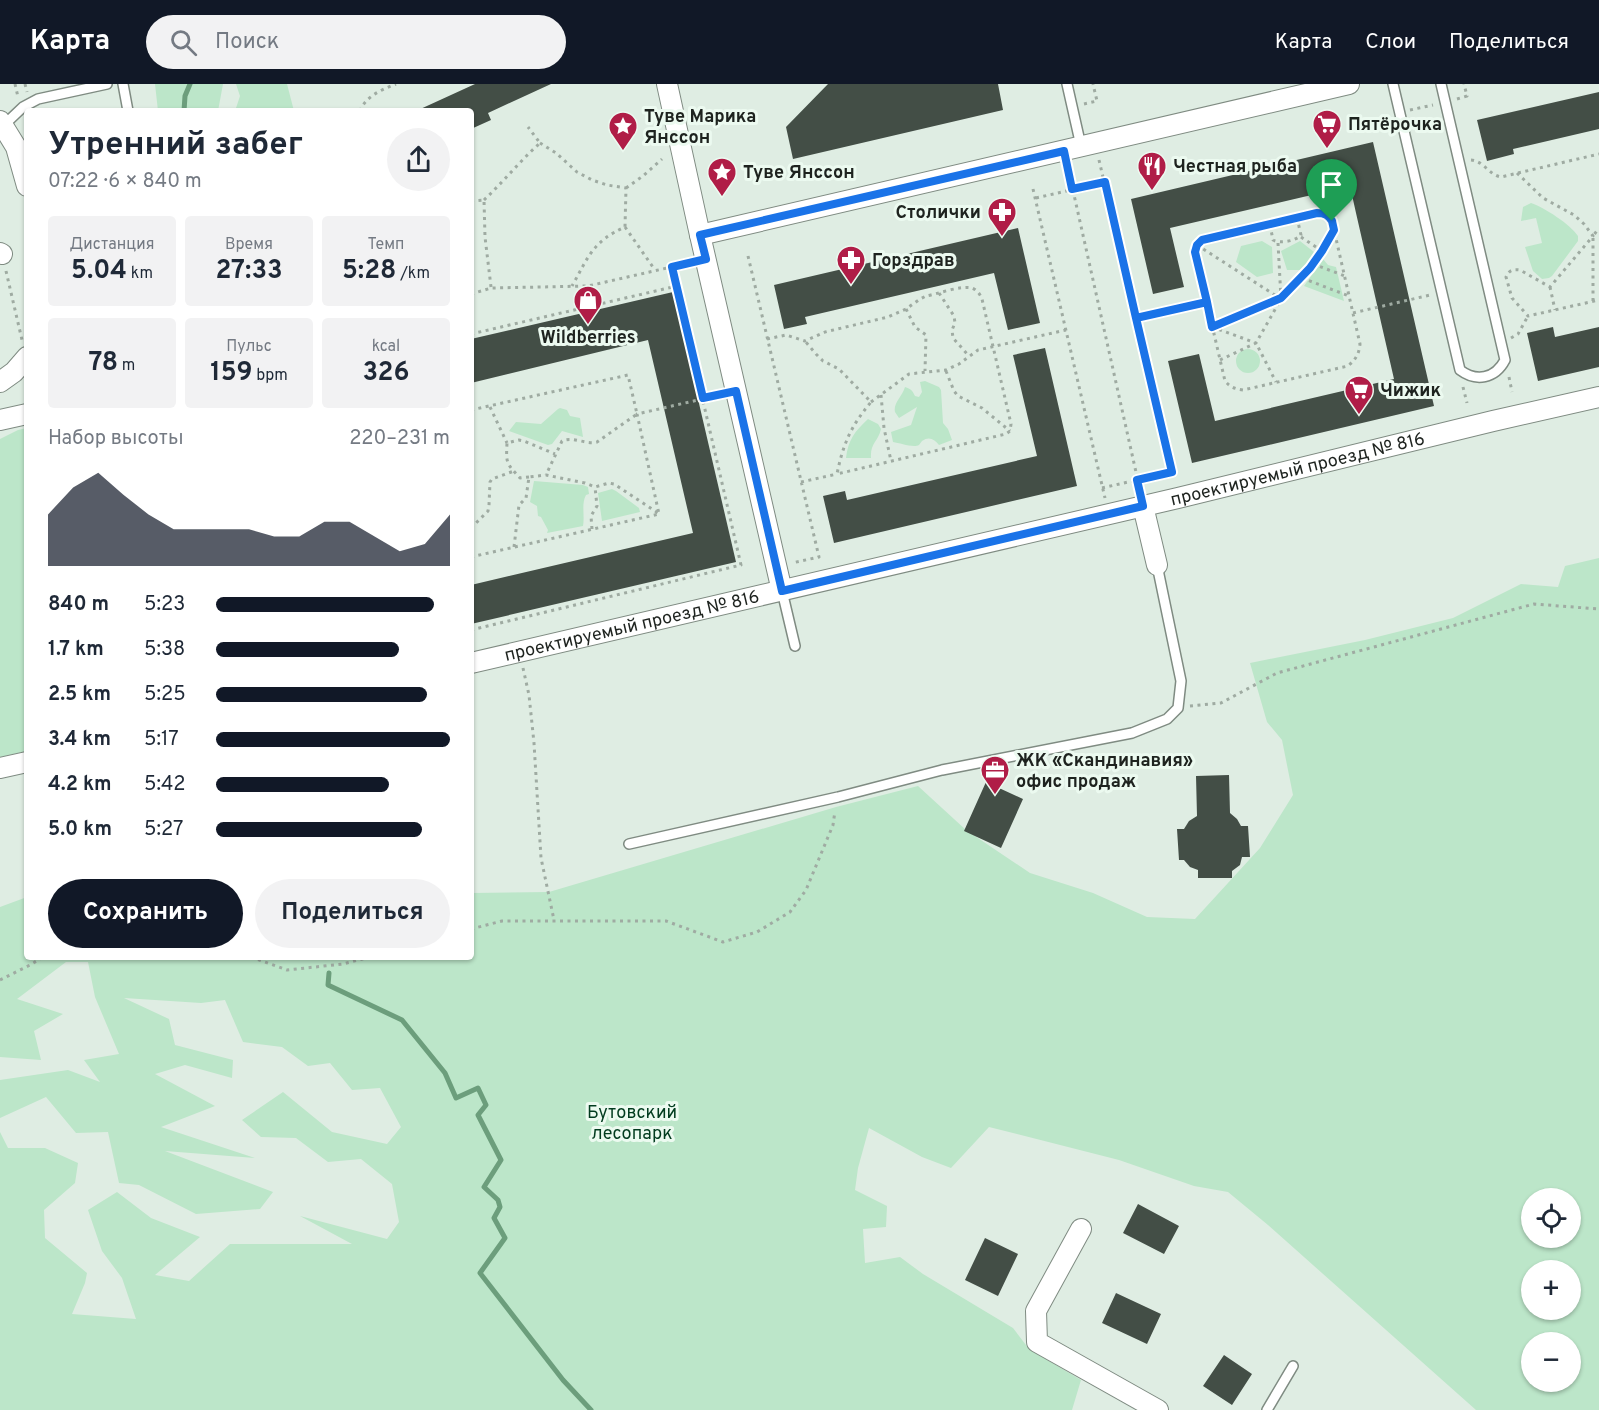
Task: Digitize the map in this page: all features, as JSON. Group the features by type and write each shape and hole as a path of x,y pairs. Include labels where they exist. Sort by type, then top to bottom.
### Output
{"street":[{"path":"667,84 782,591"},
{"path":"700,235 1349,84"},
{"path":"2,123 22,146 24,162"},
{"path":"0,382 14,372 24,354"},
{"name":"проектируемый проезд № 816","path":"474,662 1143,506 1493,421 1599,398"},
{"path":"0,420 24,415"},
{"path":"1143,506 1157,565"},
{"path":"0,768 24,763"},
{"path":"1081,1228 1036,1311 1037,1342 1158,1410"}],"lane":[{"path":"2,123 38,99 107,84"},
{"path":"123,84 128,108"},
{"path":"1067,84 1080,147"},
{"path":"1393,84 1460,370 1478,378 1487,377 1496,372 1505,360 1441,84"},
{"path":"629,844 838,797 942,770 1132,733 1167,719 1178,708 1180,681 1157,565"},
{"path":"782,591 795,646"},
{"path":"1267,1410 1293,1366"}],"path":[{"path":"362,108 365,101 377,92 396,84"},
{"path":"1093,84 1097,101"},
{"path":"1464,84 1467,96"},
{"path":"528,126 540,143 556,153 577,172 592,180 626,188"},
{"path":"474,201 484,200 540,143"},
{"path":"1033,189 1102,488 1172,472 1105,182 1080,147"},
{"path":"1080,147 1072,189 1143,506"},
{"path":"1483,165 1498,177 1599,154"},
{"path":"626,188 662,159"},
{"path":"1517,173 1543,198 1574,215 1593,236 1593,301"},
{"path":"1035,198 1105,182"},
{"path":"626,188 625,227 656,270"},
{"path":"484,200 485,237 491,288"},
{"path":"1317,213 1329,216 1345,276 1360,352 1356,360 1348,366 1243,390 1236,389 1225,381 1195,252 1202,240 1269,224 1317,213"},
{"path":"1297,218 1301,237 1322,251"},
{"path":"1269,224 1273,240 1278,243 1301,237"},
{"path":"572,286 592,249 609,235 625,227"},
{"path":"1550,287 1599,228"},
{"path":"1220,360 1256,343 1281,298 1313,264 1334,230"},
{"path":"1278,243 1281,298"},
{"path":"1197,245 1281,298"},
{"path":"1,254 24,348"},
{"path":"748,256 819,557 777,567"},
{"path":"474,293 491,288 588,286 706,259"},
{"path":"1313,264 1345,276"},
{"path":"474,629 741,565 672,267"},
{"path":"1528,316 1512,298 1506,278 1511,270 1520,270 1550,287 1556,310"},
{"path":"1302,278 1349,296"},
{"path":"474,332 677,286"},
{"path":"801,482 1006,434 1010,431 1011,424 982,299 979,293 969,287 923,297 906,309 888,317 825,332 805,340"},
{"path":"1353,313 1441,292"},
{"path":"939,293 954,316 953,338 969,356"},
{"path":"1212,327 1281,298"},
{"path":"1521,329 1528,316 1599,300"},
{"path":"1136,318 1207,302"},
{"path":"906,309 915,327 926,335 925,371"},
{"path":"1212,327 1256,343 1276,382"},
{"path":"837,474 840,457 852,428 871,402 904,376 914,372 946,370 959,364 978,350 1066,330"},
{"path":"767,339 786,334 805,340 823,361 839,369 871,402"},
{"path":"946,370 958,396 982,408 1010,431"},
{"path":"474,409 628,375 660,514"},
{"path":"546,475 562,441 566,439 597,442 637,414 736,391"},
{"path":"881,395 884,428 891,461"},
{"path":"490,406 507,443 508,465 520,478 546,475 595,487 614,484 660,514"},
{"path":"507,443 524,441 556,454"},
{"path":"474,525 488,511 492,479 514,471"},
{"path":"514,547 519,505 526,498 530,477"},
{"path":"592,529 591,516 597,506 595,487"},
{"path":"474,556 660,514"},
{"path":"1221,703 1277,673 1534,604 1599,609"},
{"path":"519,652 529,695 541,858 554,921"},
{"path":"474,928 502,921 666,921 723,942 757,932 790,912 806,890 832,825 838,797"},
{"path":"0,980 38,960"},
{"path":"259,960 287,970 343,964 358,960"}],"green space":[{"path":"155,84 223,84 219,108 158,108"},
{"path":"236,84 287,84 293,108 236,108 240,96"},
{"path":"1531,203 1557,217 1578,236 1578,241 1549,278 1542,279 1533,271 1525,247 1542,243 1536,218 1521,221 1523,207"},
{"path":"1262,241 1272,247 1273,273 1257,277 1236,262 1241,246"},
{"path":"1300,241 1314,252 1311,259 1303,270 1287,270 1281,251"},
{"path":"1323,259 1328,265 1336,267 1344,301 1304,286"},
{"path":"1248,349 1257,352 1260,361 1257,370 1248,373 1239,370 1236,361 1239,352"},
{"path":"925,381 941,390 943,423 952,440 939,445 929,438 913,446 893,442 891,432 911,425 917,407 899,418 895,412 896,403 905,387 919,397 922,392 920,382"},
{"path":"560,408 567,410 570,416 580,418 583,437 562,431 552,444 548,445 509,431 516,422 541,424"},
{"path":"868,419 878,424 881,429 873,446 871,458 846,458 853,436"},
{"path":"24,429 24,752 0,757 0,439"},
{"path":"534,481 588,487 589,494 586,495 584,502 583,526 547,533 548,530 541,517 538,516 537,506 530,502"},
{"path":"612,489 639,508 640,512 602,521 598,493"},
{"name":"Бутовский лесопарк","path":"1599,558 1599,1410 1476,1410 1228,1192 1194,1186 1119,1160 989,1127 951,1168 922,1157 869,1128 858,1168 855,1190 887,1206 886,1227 863,1229 865,1263 900,1257 923,1274 1013,1328 1029,1349 1081,1380 1072,1410 0,1410 0,1132 8,1148 45,1148 78,1163 75,1183 44,1210 45,1238 87,1273 72,1314 136,1319 122,1278 102,1251 88,1210 117,1192 151,1218 200,1237 155,1275 189,1281 230,1244 352,1244 300,1216 387,1239 399,1222 392,1184 361,1159 328,1162 296,1138 261,1137 242,1120 283,1092 332,1132 387,1144 401,1127 380,1088 352,1090 330,1063 308,1066 282,1047 243,1042 225,1000 201,1003 124,998 169,1019 175,1045 233,1060 232,1078 185,1065 155,1074 215,1106 161,1127 255,1158 165,1151 273,1192 260,1209 196,1214 139,1185 119,1183 108,1132 76,1133 46,1097 0,1118 0,1080 68,1070 100,1082 84,1060 119,1054 95,997 88,962 66,962 17,999 63,1014 34,1031 41,1060 0,1057 0,907 24,898 24,960 474,960 474,893 549,892 836,807 918,786 966,830 1030,873 1093,893 1147,917 1195,919 1260,848 1293,795 1282,740 1267,722 1250,663 1365,640 1453,618 1521,584 1558,587 1565,566"}],"building":[{"path":"475,84 551,84 488,113 491,120 474,128 474,108 423,108"},
{"path":"828,84 998,84 1003,110 793,159 786,127"},
{"path":"1599,92 1599,129 1513,149 1514,154 1487,161 1477,120"},
{"path":"1373,142 1434,406 1192,463 1168,361 1199,354 1215,421 1394,379 1350,186 1170,228 1184,287 1153,294 1131,199"},
{"path":"1018,228 1040,323 1008,330 994,273 805,317 807,324 784,329 774,285"},
{"path":"673,292 736,562 474,623 474,584 693,533 648,340 474,382 474,338"},
{"path":"1553,327 1555,337 1599,327 1599,367 1538,381 1527,333"},
{"path":"1045,348 1077,486 834,543 823,496 845,491 847,500 1037,456 1013,355"},
{"path":"1229,775 1230,813 1241,826 1248,826 1250,857 1242,857 1240,865 1232,871 1232,878 1198,878 1198,870 1190,867 1184,860 1179,860 1177,829 1184,829 1189,821 1197,816 1196,776"},
{"path":"986,782 1023,799 1001,848 964,831"},
{"path":"1138,1204 1179,1226 1164,1254 1123,1233"},
{"path":"985,1238 1018,1254 998,1296 965,1280"},
{"path":"1116,1293 1161,1314 1147,1344 1102,1323"},
{"path":"1224,1355 1252,1374 1232,1405 1203,1386"}],"waterway":[{"path":"184,108 185,96 190,84"},
{"path":"329,973 328,985 402,1020 445,1073 456,1098 478,1088 486,1105 478,1115 501,1160 484,1187 498,1200 500,1207 494,1218 505,1238 480,1273 563,1380 591,1410"}],"place":[{"name":"Пятёрочка","path":"1327,150"},
{"name":"Туве Марика Янссон","path":"623,152"},
{"name":"Честная рыба","path":"1152,192"},
{"name":"Туве Янссон","path":"722,198"},
{"name":"Столички","path":"1002,238"},
{"name":"Горздрав","path":"851,286"},
{"name":"Wildberries","path":"588,326"},
{"name":"Чижик","path":"1359,416"},
{"name":"ЖК «Скандинавия» офис продаж","path":"995,796"}],"route":[{"path":"1332,221 1324,213 1317,213 1202,240 1195,248 1195,252 1207,302 1157,313 1136,318 1172,472 1137,480 1143,506 782,591 736,391 703,398 672,267 706,259 700,235 1064,151 1072,189 1105,182 1136,318 1207,302 1212,327 1281,298 1310,268 1322,251 1334,230 1332,221"}]}
